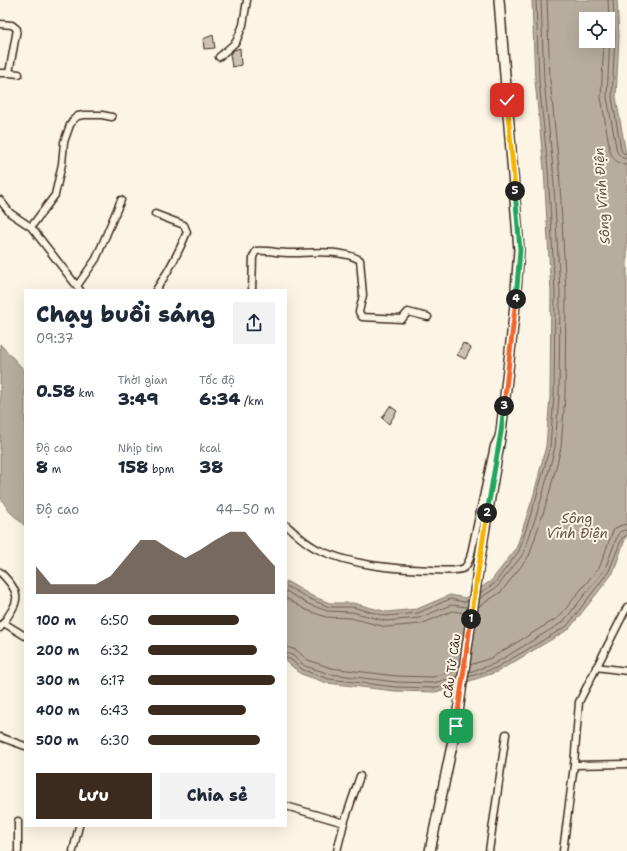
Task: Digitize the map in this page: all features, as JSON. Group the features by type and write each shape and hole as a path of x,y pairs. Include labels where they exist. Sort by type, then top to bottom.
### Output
{"main road":[{"name":"Cầu Tứ Câu","path":"430,851 456,726 478,563 501,432 520,250 499,0"}],"street":[{"path":"219,57 236,42 243,25 247,0"},
{"path":"0,24 12,25 17,29 9,73"},
{"path":"0,73 19,74"},
{"path":"31,227 51,201 57,189 58,176 63,158 64,142 70,125 74,119 78,116 84,115 102,115 112,117"},
{"path":"0,200 10,213 31,227 79,288 96,259 121,200"},
{"path":"155,214 184,225 187,232 181,247 157,289"},
{"path":"252,289 253,257 256,251 334,253 360,260 363,288 359,312 360,316 402,319 408,312 428,317"},
{"path":"287,526 300,538 316,549 351,560 387,567 446,570 462,569 465,567 470,558 494,446 501,432"},
{"path":"0,572 12,584 17,595 15,604 2,626 24,636"},
{"path":"563,851 567,830 574,765 579,702 627,607"},
{"path":"596,667 627,671"},
{"path":"489,851 506,734"},
{"path":"0,737 24,746"},
{"path":"574,765 627,764"},
{"path":"337,851 344,823 360,776"},
{"path":"287,806 344,823"},
{"path":"18,821 18,851"},
{"path":"73,851 79,827"}],"water":[{"name":"Sông Vĩnh Điện","path":"532,0 617,0 619,36 616,97 627,160 627,534 613,573 569,629 497,672 436,692 395,691 327,683 301,674 287,662 287,582 312,596 330,603 353,603 387,612 417,609 450,595 465,598 491,581 516,549 534,494 546,446 550,396 551,292 544,169 535,81"},
{"path":"0,344 24,370 24,525 9,511 0,497"}],"building":[{"path":"213,35 215,48 204,49 203,39"},
{"path":"240,48 241,65 232,67 230,54 234,50"},
{"path":"463,343 471,348 465,359 457,355"},
{"path":"390,406 397,411 389,424 382,418"}],"route":[{"path":"456,726 478,563 501,432 520,250 507,100"}]}
